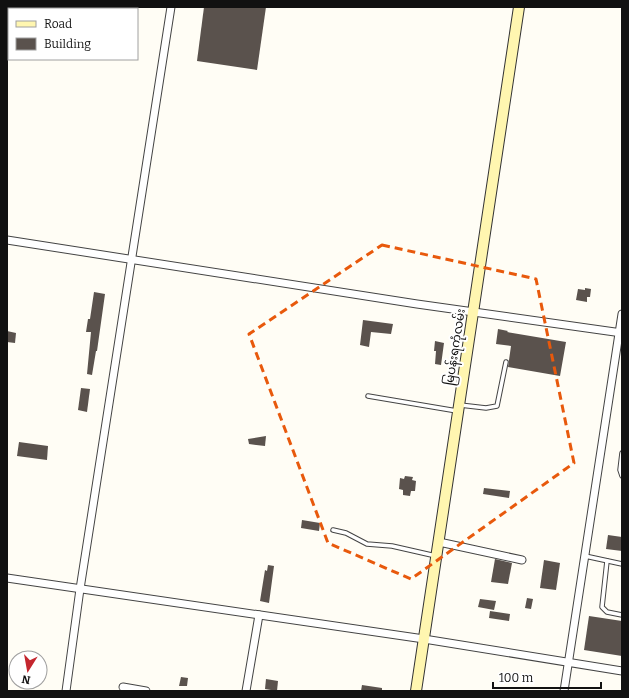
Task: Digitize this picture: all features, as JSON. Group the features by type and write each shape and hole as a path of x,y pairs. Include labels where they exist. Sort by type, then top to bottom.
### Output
{"street":[{"path":"66,691 80,589 171,7"},
{"name":"မြပန်းရကုံလမ်း","path":"416,691 519,7"},
{"path":"7,240 474,312 621,333"},
{"path":"564,691 621,333 622,314"},
{"path":"439,542 522,560"},
{"path":"7,578 424,639 622,671"},
{"path":"246,691 259,615"},
{"path":"123,686 146,691"}],"lane":[{"path":"368,396 459,408 486,408 497,406 506,362"},
{"path":"622,452 620,470 622,476"},
{"path":"333,530 346,533 367,544 392,546 437,557"},
{"path":"585,556 622,564"},
{"path":"607,561 602,607 607,612 622,615"}],"highlighted area":[{"path":"382,245 536,279 574,463 411,579 328,543 249,334"}],"building":[{"path":"204,7 266,7 257,70 197,61"},
{"path":"585,288 591,289 590,297 587,297 587,302 576,300 578,289 585,290"},
{"path":"94,292 105,294 92,375 87,374 91,332 86,332 88,319 90,319"},
{"path":"363,320 393,324 391,334 371,332 369,347 360,345"},
{"path":"498,329 508,331 507,332 566,342 560,376 508,367 511,346 496,344"},
{"path":"7,331 16,333 15,343 7,342"},
{"path":"435,341 444,343 441,365 435,364"},
{"path":"81,388 90,389 87,412 78,410"},
{"path":"266,436 265,446 249,444 248,439"},
{"path":"19,442 48,446 47,460 17,456"},
{"path":"405,476 413,477 412,480 416,481 415,491 411,491 410,496 403,495 403,490 399,489 400,478 404,479"},
{"path":"484,488 510,491 509,498 483,494"},
{"path":"302,520 320,523 319,531 301,528"},
{"path":"608,535 622,537 622,551 606,549"},
{"path":"495,559 512,563 508,584 491,582"},
{"path":"544,560 560,563 556,590 540,588"},
{"path":"268,565 274,566 269,603 260,601 265,570 267,571"},
{"path":"527,598 533,599 531,609 525,608"},
{"path":"480,599 496,601 494,610 478,607"},
{"path":"490,611 510,614 509,621 489,618"},
{"path":"589,616 622,621 622,656 584,650"},
{"path":"181,677 188,678 187,686 179,686"},
{"path":"266,679 278,681 277,691 265,689"},
{"path":"362,685 382,688 382,691 361,691"}]}
